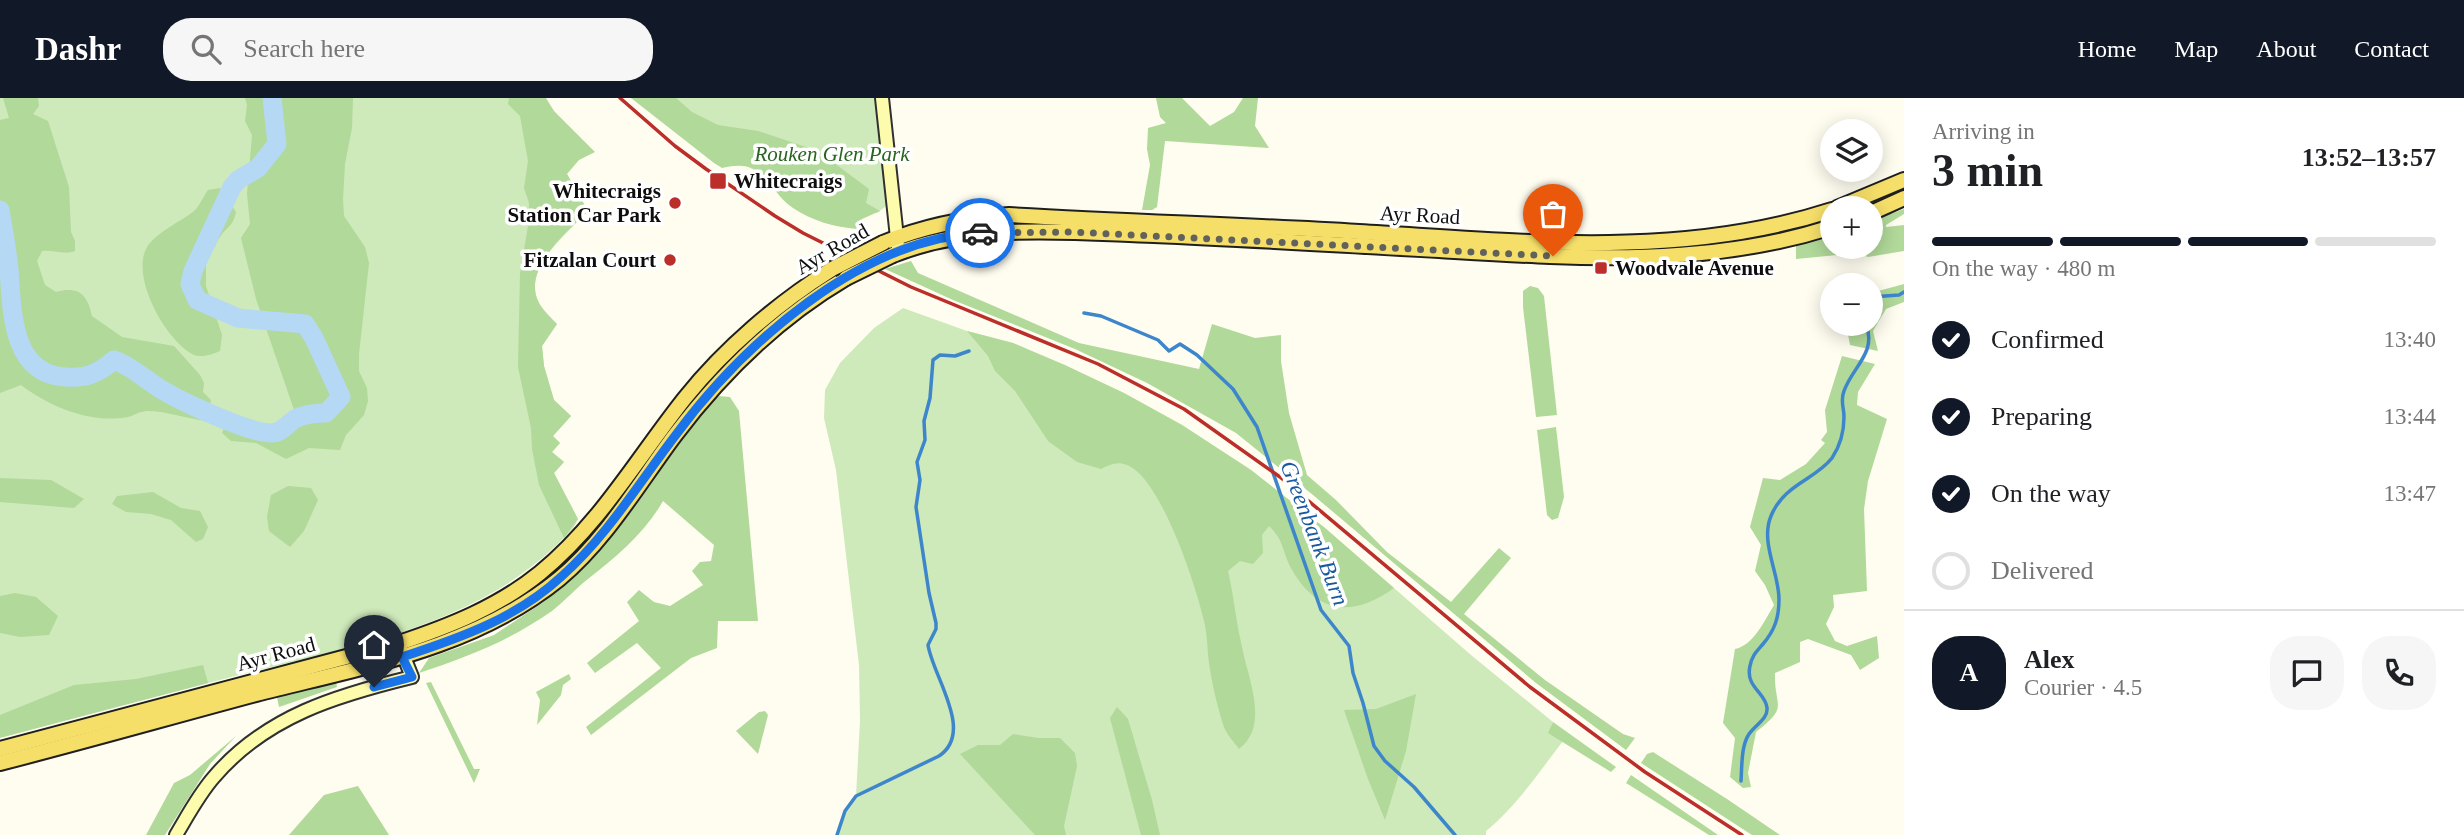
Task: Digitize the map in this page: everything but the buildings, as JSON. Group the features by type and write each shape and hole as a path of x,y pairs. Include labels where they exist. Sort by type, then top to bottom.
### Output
{"main road":[{"path":"1866,196 1904,180"},
{"path":"1883,208 1904,198"},
{"name":"Ayr Road","path":"0,749 166,712 484,628 520,607 561,577 601,535 676,433 728,372 790,316 846,278 896,254 959,236 1072,232 1388,241 1582,244 1676,242 1754,231 1820,213"},
{"name":"Ayr Road","path":"401,650 502,600 540,573 594,520 685,398 717,362 751,331 832,270 890,240 953,220 1009,215 1582,257 1668,256 1723,251 1791,240 1820,231"},
{"path":"1009,215 1009,233"},
{"name":"Ayr Road","path":"0,763 166,712"}],"street":[{"path":"882,98 890,240 896,254"},
{"path":"176,835 215,775 269,729 337,697 412,677 401,650"}],"green space":[{"path":"0,98 537,98 567,174 588,211 549,252 536,277 535,290 539,303 557,324 542,346 544,366 554,400 571,416 553,436 560,443 552,452 564,462 554,473 578,519 574,527 540,560 503,586 463,608 421,625 333,652 0,735"},
{"path":"3,98 38,98 39,106 33,114 48,121 69,187 71,232 75,251 42,251 37,261 45,285 56,292 71,290 81,294 88,302 92,316 122,337 174,346 204,383 203,392 211,400 207,421 148,411 128,417 100,418 58,407 21,385 0,393 0,120 9,118"},
{"path":"245,98 353,98 343,199 344,216 365,247 369,263 359,354 359,371 367,388 368,401 364,415 346,435 340,450 309,448 286,459 256,443 231,441 222,433 230,412 273,429 294,410 256,299 241,238 250,224 247,194 252,135 245,121"},
{"path":"509,98 546,98 554,111 595,152 579,160 567,174 588,211 549,252 536,277 535,290 539,303 557,324 542,346 544,366 554,400 571,416 553,436 560,443 552,452 564,462 554,473 578,519 564,538 539,485 531,428 518,367 520,274 528,226 529,203 524,188 528,161 520,116 508,104"},
{"path":"631,98 676,98 692,112 718,125 758,131 818,151 869,189 866,203 880,211 862,219 857,229 816,220 793,208 757,171 749,167 722,168 714,163"},
{"name":"Rouken Glen Park","path":"647,98 882,98 893,201 877,213 763,174 722,155"},
{"path":"1156,98 1182,98 1210,126 1234,112 1243,98 1258,98 1255,126 1269,148 1165,141 1157,207 1142,210 1150,165 1147,149 1148,128 1166,123 1160,117"},
{"path":"220,188 236,212 232,223 206,256 206,286 222,335 220,351 197,356 183,348 172,336 153,306 146,288 143,257 153,239 193,212 208,190"},
{"path":"1904,209 1904,214 1886,227 1904,225 1904,251 1883,254 1883,217"},
{"path":"1820,238 1820,257 1796,259 1796,245"},
{"path":"911,261 918,273 1079,343 1199,369 1212,324 1255,338 1281,335 1281,361 1289,413 1307,475 1387,552 1451,602 1499,548 1511,558 1464,614 1545,680 1623,734 1635,738 1626,750 1536,683 1236,433 1147,383 1075,349 953,300 885,269"},
{"path":"1904,284 1904,302 1886,309 1883,314 1883,290"},
{"path":"1530,286 1538,288 1544,296 1557,415 1536,417 1523,307 1523,291"},
{"path":"903,308 967,331 1013,343 1124,393 1182,425 1251,470 1325,528 1471,655 1553,722 1549,733 1563,741 1517,800 1486,831 1486,835 837,835 845,811 856,796 860,721 859,665 836,470 824,418 825,390 840,363 874,328"},
{"path":"967,331 1013,343 1065,365 1182,425 1251,470 1325,528 1394,588 1379,598 1350,607 1324,602 1312,595 1301,583 1291,568 1278,536 1269,526 1262,535 1263,553 1253,564 1240,561 1228,571 1252,687 1255,715 1248,739 1239,749 1225,730 1220,713 1200,605 1185,560 1152,490 1140,474 1127,465 1117,463 1101,469 1077,462 1048,441 1015,391 995,371 988,356"},
{"path":"1848,336 1874,336 1878,351 1850,345"},
{"path":"1842,356 1875,364 1858,392 1857,405 1887,419 1868,481 1864,509 1867,591 1833,595 1834,607 1826,624 1835,641 1847,646 1877,636 1879,658 1860,670 1851,655 1808,639 1800,642 1800,662 1775,673 1777,711 1756,732 1748,773 1751,787 1743,788 1730,777 1735,738 1723,723 1735,649 1753,638 1774,605 1755,571 1761,545 1750,527 1763,478 1780,480 1806,464 1825,443 1821,440 1827,432 1825,410"},
{"path":"719,396 730,397 739,411 758,621 718,621 717,648 691,658 591,735 586,727 661,668 637,643 595,673 587,663 639,621 627,602 639,590 654,602 670,606 703,585 692,571 700,562 711,561 714,545 663,501 630,543 552,611 521,631 488,647 419,673 429,658 494,635 542,603 579,572 610,538 711,401"},
{"path":"1556,427 1564,497 1558,518 1552,520 1547,515 1537,430"},
{"path":"0,478 51,480 84,499 74,508 0,502"},
{"path":"288,486 311,488 318,500 304,531 290,547 269,531 267,517 271,495"},
{"path":"153,492 181,508 200,511 208,527 203,539 196,542 171,520 151,514 126,512 112,504 117,496"},
{"path":"15,593 36,597 58,616 49,635 20,637 0,633 0,596"},
{"path":"203,665 208,683 0,738 0,715 74,685 136,679"},
{"path":"569,674 571,679 563,685 561,695 537,725 540,700 536,692"},
{"path":"336,681 337,687 279,707 277,697"},
{"path":"431,682 474,769 480,769 474,783 426,683"},
{"path":"1416,694 1406,751 1385,820 1344,710 1376,709"},
{"path":"1117,707 1128,719 1160,835 1141,835 1110,718"},
{"path":"765,711 768,715 758,754 736,731 759,712"},
{"path":"1553,722 1616,767 1611,772 1548,733"},
{"path":"1013,734 1060,738 1075,753 1077,766 1064,826 1066,835 1035,835 960,754 978,745 1000,745"},
{"path":"236,736 210,764 165,835 146,835 174,783 190,775"},
{"path":"1653,752 1780,835 1752,835 1641,763 1647,754"},
{"path":"1631,775 1718,835 1709,835 1626,783"},
{"path":"358,786 389,835 289,835 324,795"}],"waterway":[{"path":"0,210 14,320 24,352 34,365 47,373 73,377 97,372 114,360 179,399 213,415 261,432 276,433 298,417 326,413 341,397 305,324 238,318 197,300 190,284 193,271 232,187 238,180 258,168 277,144 272,98"},
{"path":"1883,296 1904,292"},
{"name":"Greenbank Burn","path":"1084,313 1101,316 1158,340 1169,351 1180,344 1197,355 1233,389 1257,427 1321,610 1349,646 1353,673 1374,746 1455,835"},
{"path":"1741,781 1746,739 1767,712 1766,703 1750,679 1750,666 1753,656 1776,623 1778,612 1778,589 1769,547 1768,526 1777,505 1784,497 1832,458 1841,438 1844,422 1843,395 1866,351 1869,336"},
{"name":"Greenbank Burn","path":"837,835 845,811 856,796 939,756 949,746 953,733 949,704 928,645 936,623 916,507 920,480 917,462 925,440 924,421 930,398 933,360 940,355 955,356 969,351"}],"railway":[{"path":"620,98 706,169 803,233 911,287 1098,364 1184,409 1280,477 1530,687 1645,772 1742,835"}],"way so far":[{"path":"980,233 1072,232 1208,237 1553,256"}],"place":[{"name":"Whitecraigs","path":"718,181"},
{"name":"Whitecraigs Station Car Park","path":"675,203"},
{"name":"Fitzalan Court","path":"670,260"},
{"name":"Woodvale Avenue","path":"1601,268"}],"route":[{"path":"374,687 412,677 402,657 484,628 520,607 561,577 601,535 676,433 721,380 748,352 807,302 860,270 913,247 980,233"}]}
